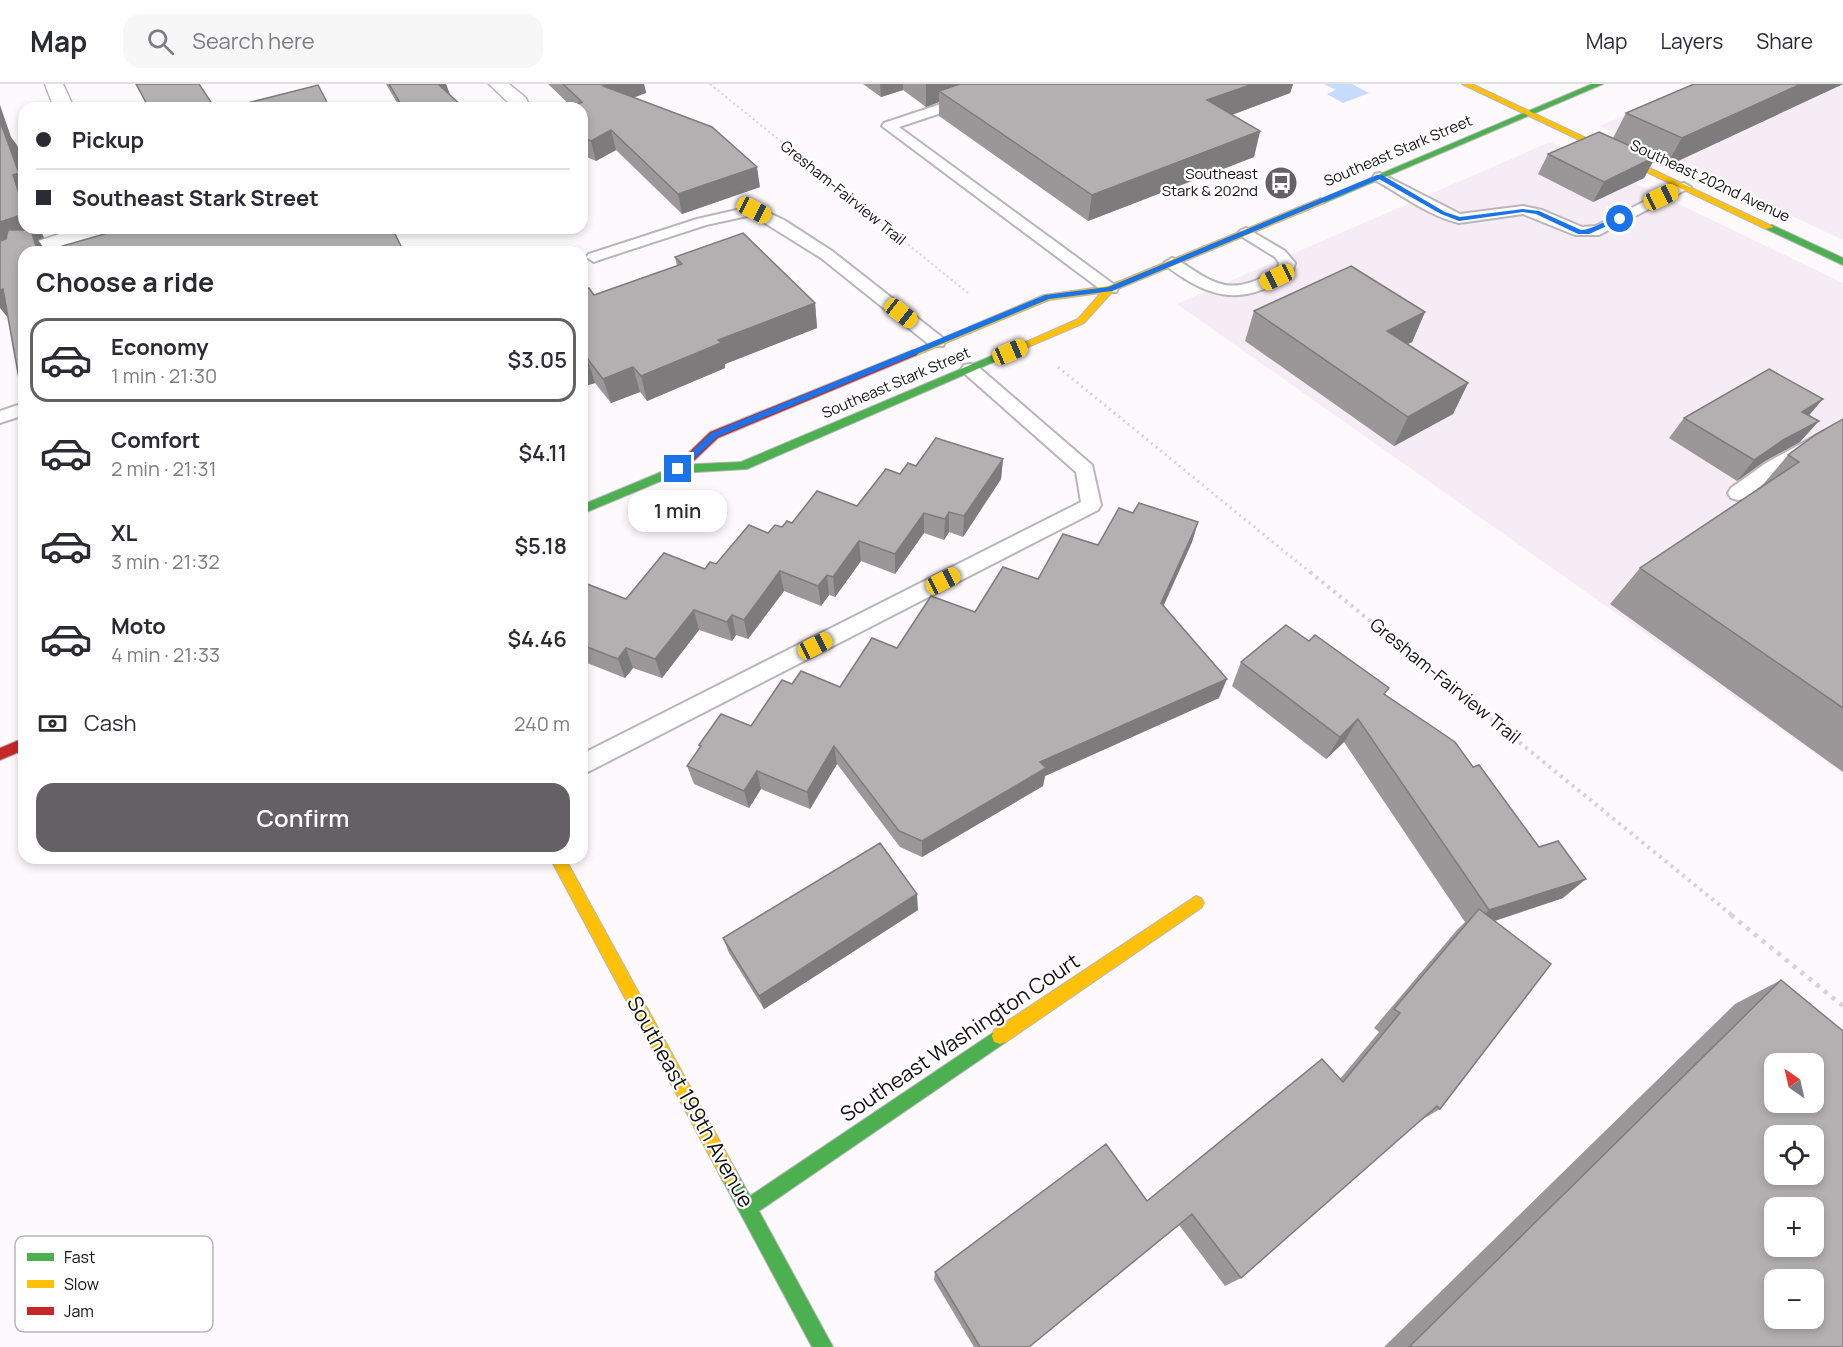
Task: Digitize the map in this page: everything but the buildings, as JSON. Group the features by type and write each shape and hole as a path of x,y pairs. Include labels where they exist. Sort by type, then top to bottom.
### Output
{"main road":[{"name":"Southeast 202nd Avenue","path":"1466,84 1843,262"},
{"name":"Southeast Stark Street","path":"588,507 678,469 714,435 1047,297 1110,289 1599,84"},
{"name":"Southeast Stark Street","path":"678,469 743,466 1081,321 1110,289"},
{"path":"0,753 18,746"},
{"name":"Southeast 199th Avenue","path":"559,864 823,1347"},
{"name":"Southeast Washington Court","path":"748,1208 1196,903"}],"street":[{"path":"54,84 62,102"},
{"path":"498,84 519,102"},
{"path":"47,246 82,234"}],"lane":[{"path":"1014,84 889,126 1110,289"},
{"path":"1380,177 1443,213 1459,219 1523,210 1537,213 1580,232 1599,230 1684,187"},
{"path":"594,257 702,222 754,210 792,230 829,256 938,342"},
{"path":"1172,263 1216,290 1246,290 1286,271 1287,263 1280,254 1246,232"},
{"path":"588,762 1091,505 1085,470 970,369"},
{"path":"0,417 18,411"},
{"path":"1738,493 1773,467 1843,427"}],"path":[{"name":"Gresham-Fairview Trail","path":"710,84 968,294"},
{"name":"Gresham-Fairview Trail","path":"1056,365 1843,1006"}],"shaded area":[{"path":"1697,84 1843,84 1843,240 1600,126"},
{"path":"1550,142 1843,283 1843,773 1177,304"}],"water":[{"path":"1324,84 1352,84 1369,93 1343,103 1327,94 1336,90"}],"traffic: fast":[{"path":"1321,201 1599,84"},
{"path":"1769,227 1843,262"},
{"path":"588,507 678,469 743,466 1008,352"},
{"path":"748,1208 1000,1036"},
{"path":"729,1175 823,1347"}],"traffic: slow":[{"path":"1466,84 1769,227"},
{"path":"913,353 1047,297 1110,289 1321,201"},
{"path":"1008,352 1081,321 1110,289"},
{"path":"560,864 729,1175"},
{"path":"1000,1036 1196,903"}],"traffic: jam":[{"path":"678,469 714,435 913,353"},
{"path":"0,754 18,746"}],"place":[{"name":"Southeast Stark & 202nd","path":"1281,183"}],"route":[{"path":"678,469 714,435 1047,297 1110,289 1380,177 1450,217 1459,219 1523,210 1537,213 1580,232 1589,232 1599,230 1620,219"}]}
